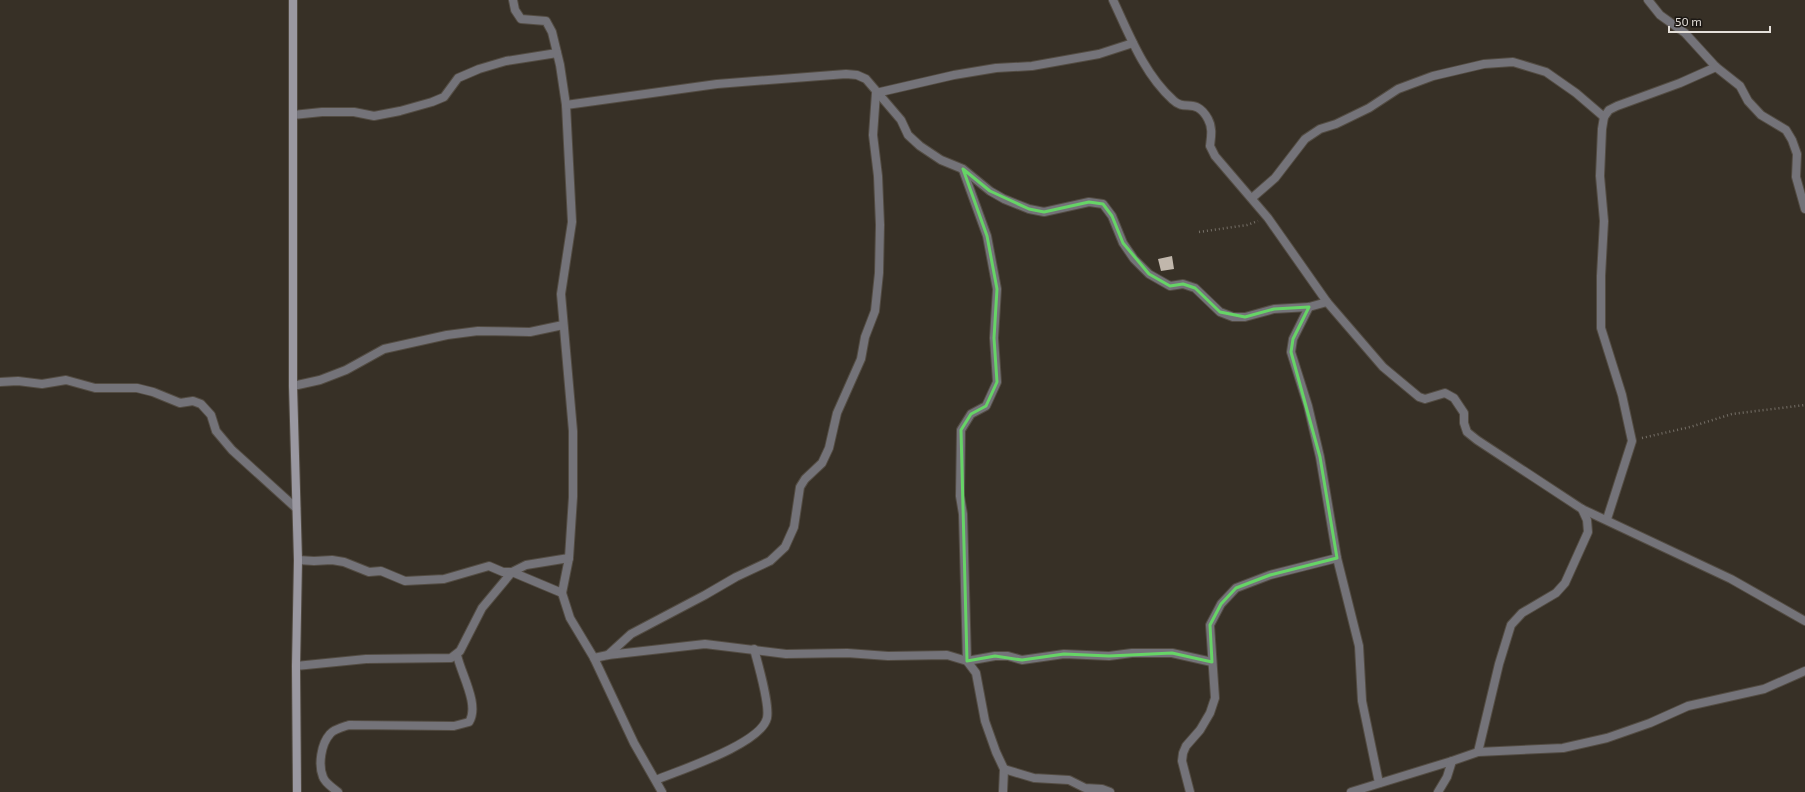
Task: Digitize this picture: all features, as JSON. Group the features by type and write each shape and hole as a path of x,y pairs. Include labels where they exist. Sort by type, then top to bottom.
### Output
{"main road":[{"path":"293,0 293,386 298,560 296,792"}],"street":[{"path":"513,0 515,10 521,19 546,21 552,32 566,105 572,222 561,294 573,431 573,497 569,558 562,593 570,618 594,658 634,743 662,792"},
{"path":"1113,0 1133,44 1155,80 1174,102 1183,105 1192,104 1201,109 1209,120 1212,133 1210,146 1215,156 1268,218 1327,302 1383,367 1419,397 1425,399 1445,394 1454,398 1464,413 1464,424 1467,432 1582,509 1607,519 1731,579 1805,621"},
{"path":"1648,0 1660,15 1685,33 1716,67 1740,86 1748,100 1761,115 1786,130 1792,140 1797,154 1796,177 1805,209"},
{"path":"876,93 913,83 961,74 996,68 1032,66 1099,54 1133,44"},
{"path":"293,115 322,112 354,112 374,116 400,111 444,97 458,78 479,69 506,61 557,53"},
{"path":"1252,198 1275,178 1305,139 1320,129 1336,124 1369,108 1398,89 1434,76 1484,64 1513,62 1546,72 1576,93 1604,117"},
{"path":"1607,519 1632,440 1622,396 1602,328 1601,289 1604,221 1600,176 1604,117 1610,110 1617,106 1680,84 1716,67"},
{"path":"566,105 717,84 846,74 857,75 866,79 876,93 900,120 908,135 920,146 941,160 963,169 990,191 1016,205 1044,212 1089,202 1103,204 1112,216 1123,243 1134,259 1149,274 1170,286 1183,284 1195,288 1220,312 1233,317 1245,317 1274,309 1308,307 1327,302"},
{"path":"608,655 631,634 706,595 736,576 770,561 784,547 794,526 800,487 805,479 822,463 829,448 837,413 860,359 865,337 875,311 879,273 880,226 878,176 873,135 876,93"},
{"path":"963,169 987,236 998,289 994,338 998,382 986,406 971,414 961,430 960,496 963,514 966,661 976,673 985,721 1004,769 1003,792"},
{"path":"1308,307 1293,339 1291,352 1308,406 1320,457 1337,558 1359,646 1362,701 1379,783"},
{"path":"293,386 320,380 346,370 384,349 447,335 478,331 530,332 563,325"},
{"path":"0,382 18,381 42,384 66,380 95,388 137,388 153,392 180,403 193,401 201,404 211,416 216,430 232,450 296,508"},
{"path":"1478,752 1499,664 1511,625 1522,613 1556,593 1565,583 1588,532 1587,520 1582,509"},
{"path":"296,666 366,659 451,658 457,655 482,608 512,572 526,565 569,558"},
{"path":"1190,792 1182,761 1183,753 1186,746 1200,730 1210,713 1214,698 1210,625 1221,604 1236,588 1270,575 1337,558"},
{"path":"298,560 332,560 344,562 369,572 381,571 405,581 444,579 488,566 503,572 512,572 562,593"},
{"path":"594,658 608,655 705,644 786,654 847,653 888,656 947,655 966,661 995,656 1008,656 1022,660 1064,654 1109,656 1132,653 1172,653 1212,662"},
{"path":"656,780 744,743 765,724 768,709 754,649"},
{"path":"338,792 326,782 323,777 321,756 324,744 330,734 339,728 349,725 448,726 469,722 473,716 473,706 459,667 457,655"},
{"path":"1351,792 1478,752 1563,748 1607,738 1650,723 1669,713 1688,706 1764,688 1805,671"},
{"path":"1438,792 1447,777 1452,761"},
{"path":"1004,769 1034,778 1069,780 1085,788 1102,789 1110,792"}],"path":[{"path":"1199,232 1247,225 1268,218"},
{"path":"1632,440 1690,427 1732,414 1805,405"}],"highlighted area":[{"path":"963,169 990,191 1029,209 1044,212 1089,202 1103,204 1112,216 1123,243 1149,274 1170,286 1183,284 1195,288 1220,312 1245,317 1274,309 1309,307 1293,339 1291,352 1320,457 1337,558 1270,575 1236,588 1221,604 1210,625 1212,662 1172,653 1109,656 1064,654 1022,660 995,656 967,661 961,430 971,414 986,406 997,382 994,338 997,289 987,236"}],"building":[{"path":"1172,256 1174,269 1161,271 1158,259"}]}
